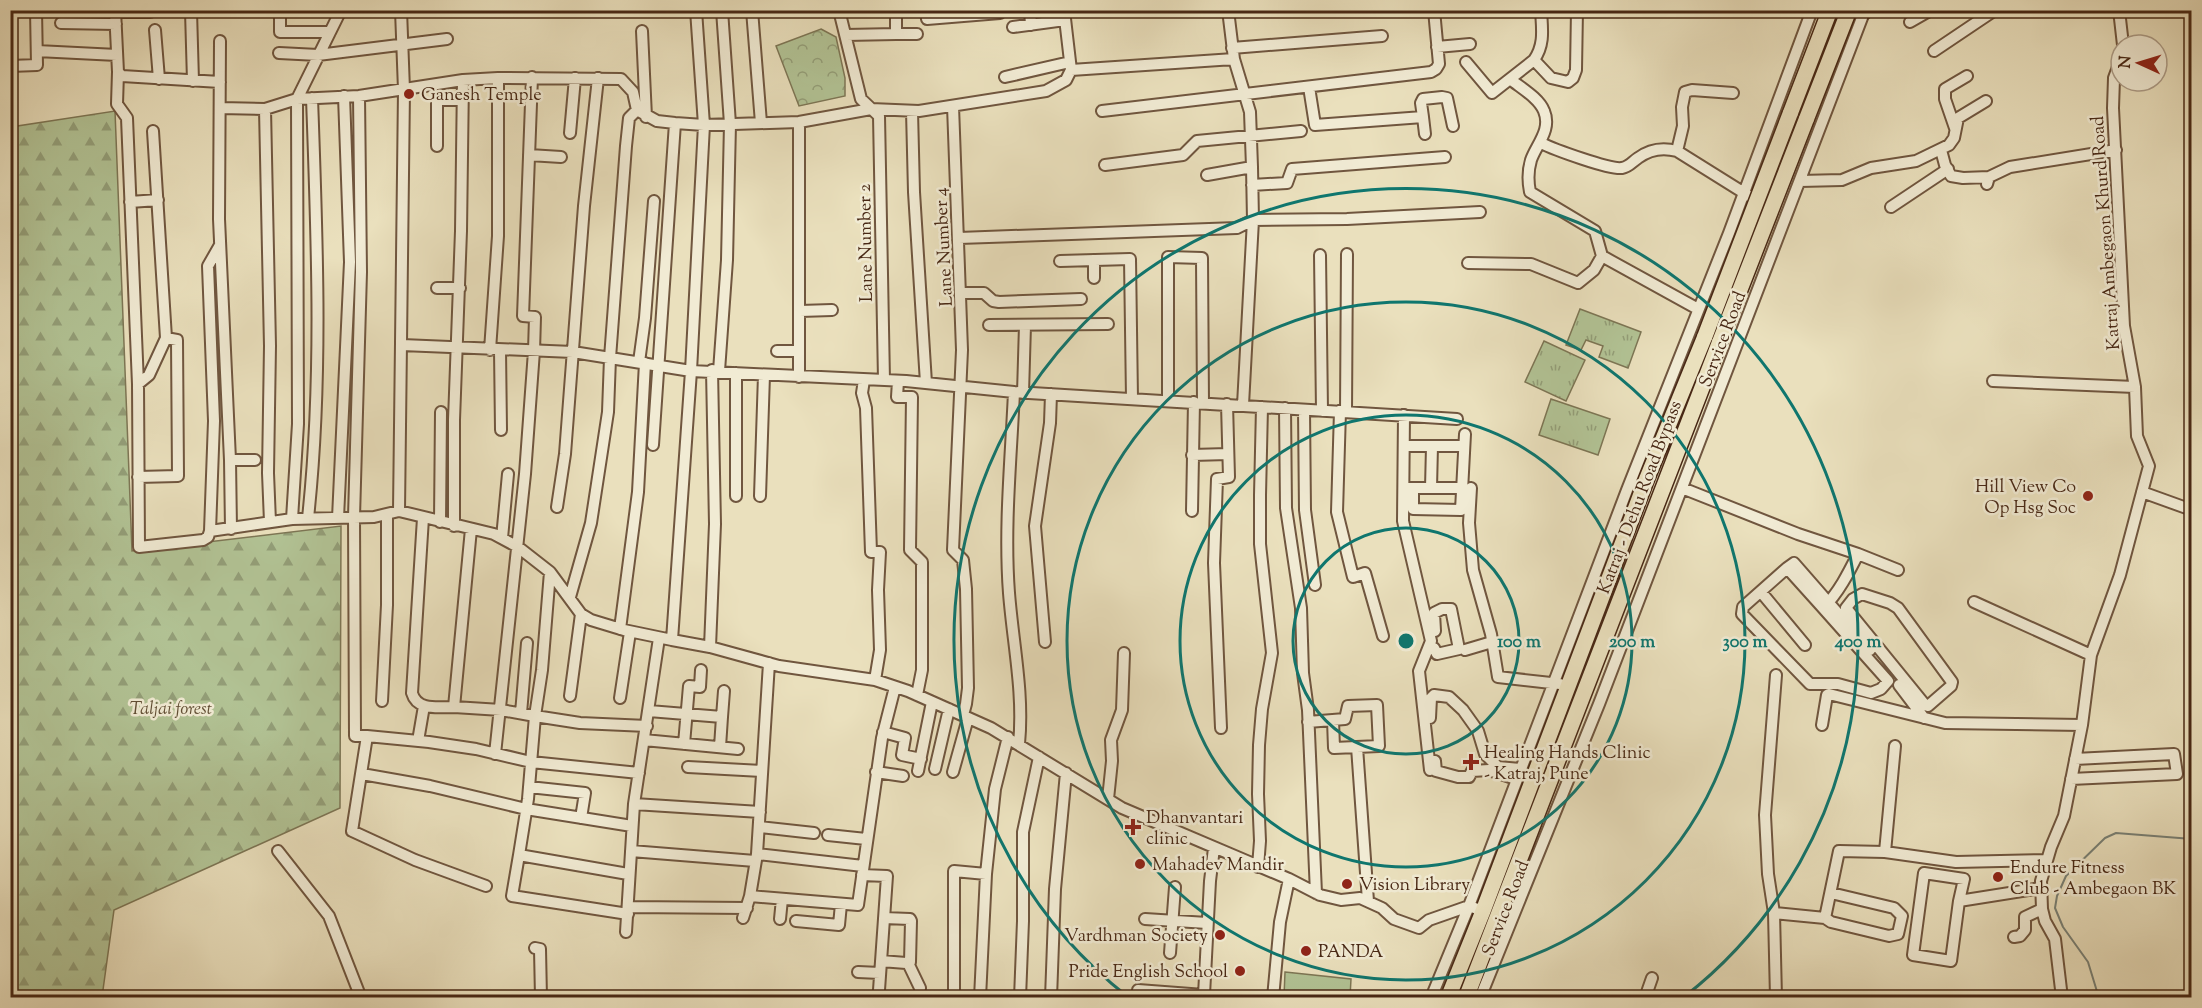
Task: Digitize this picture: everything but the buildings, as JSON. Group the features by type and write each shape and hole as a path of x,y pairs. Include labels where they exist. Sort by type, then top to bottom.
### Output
{"highway":[{"name":"Katraj - Dehu Road Bypass","path":"1466,998 1539,808 1712,338 1790,114 1830,10"},
{"name":"Katraj - Dehu Road Bypass","path":"1448,998 1476,909 1671,397 1712,338 1806,120 1849,10"},
{"path":"1539,808 1555,813"}],"street":[{"path":"10,66 37,65 36,10"},
{"path":"204,10 115,11 117,104 127,118 138,384 139,547 203,540 208,537 210,531 214,421 208,266 220,244"},
{"path":"280,10 280,32 330,32"},
{"path":"292,519 298,412 297,99 341,10"},
{"path":"399,511 404,90 401,10"},
{"path":"672,640 691,371 704,125 696,10"},
{"path":"710,647 715,524 716,371 727,260 730,124 722,10"},
{"path":"752,10 761,123"},
{"name":"Lane Number 2","path":"839,10 861,99 879,116 884,380"},
{"path":"896,10 896,34"},
{"path":"926,10 927,19 1000,13"},
{"path":"1030,10 1031,25"},
{"path":"1228,10 1233,54 1250,112 1253,220 1243,405"},
{"path":"1101,111 1431,72 1439,64 1434,10"},
{"path":"1466,62 1492,93 1534,60 1543,42 1541,10"},
{"path":"1534,60 1551,78 1568,82 1573,78 1576,70 1577,10"},
{"path":"1671,397 1698,309 1747,201 1812,10"},
{"path":"1910,22 1931,10"},
{"path":"1934,51 1995,10"},
{"path":"2119,10 2122,33"},
{"path":"191,11 193,81"},
{"name":"Service Road","path":"1486,997 1547,846 1548,829 1682,488 1784,214 1800,181 1865,11"},
{"path":"220,108 265,109 297,99 358,96 463,80 597,78 621,79 633,92 641,113 657,121 704,125 799,123 871,109 912,111 953,106 1046,90 1066,80 1071,66 1066,13 1031,25 1013,27"},
{"path":"61,23 116,24"},
{"path":"155,30 159,79"},
{"path":"641,113 642,31"},
{"path":"846,34 917,34"},
{"path":"1005,77 1071,66 1233,54 1383,36"},
{"path":"279,53 318,55 447,39"},
{"path":"220,41 220,244 231,529"},
{"path":"1437,47 1470,44"},
{"path":"37,51 117,55"},
{"path":"118,72 122,76 130,77 220,82"},
{"path":"1955,128 1945,99 1945,89 1967,76"},
{"path":"498,78 495,350 501,430"},
{"path":"495,754 518,547 534,351 535,317 523,316 531,78"},
{"path":"570,133 575,78"},
{"path":"557,507 565,454 584,206 597,78"},
{"path":"1468,263 1531,264 1578,283 1594,270 1602,256 1595,231 1530,192 1528,180 1531,161 1541,143 1546,120 1544,110 1532,96 1510,79"},
{"path":"454,526 454,420 458,348 463,80"},
{"path":"1309,87 1315,125 1423,117"},
{"path":"1677,152 1683,126 1682,107 1685,92 1692,90 1732,93"},
{"name":"Katraj Ambegaon Khurd Road","path":"2062,998 2055,939 2045,921 2042,909 2041,880 2064,816 2082,726 2091,655 2120,575 2149,466 2137,436 2135,387 2124,326 2114,93"},
{"path":"338,518 350,262 344,96"},
{"path":"358,96 361,272 354,517 355,736 418,741 476,749 531,762 639,773"},
{"path":"308,518 317,403 318,279 312,98"},
{"path":"1425,134 1421,103 1423,99 1448,98 1453,126"},
{"path":"437,146 438,100 462,100"},
{"path":"1800,181 1842,180 1871,168 1916,161 1949,145 1954,138 1958,118 1986,101"},
{"name":"Lane Number 4","path":"953,106 963,350 953,550 963,560 966,589 968,688 966,717 953,772"},
{"path":"265,109 270,346 268,473 270,522"},
{"path":"912,111 914,192 926,383"},
{"path":"570,597 591,523 602,460 608,412 610,358 629,118 641,113"},
{"path":"653,445 675,123"},
{"path":"799,123 799,376"},
{"path":"138,384 149,375 166,338 153,130"},
{"path":"1105,165 1183,155 1197,141 1301,131"},
{"path":"1541,143 1604,166 1622,168 1657,149 1665,148 1677,152 1747,201"},
{"path":"1941,150 1951,176 1988,180 2010,167 2116,150"},
{"path":"529,155 561,157"},
{"path":"1252,185 1287,183 1292,169 1445,157"},
{"path":"1207,175 1252,167"},
{"path":"1891,207 1948,169"},
{"path":"130,202 158,200"},
{"path":"620,698 638,492 642,363 654,201"},
{"path":"959,238 1237,228 1253,220 1347,219 1480,212"},
{"path":"1320,255 1322,411"},
{"path":"1347,255 1343,412 1337,512 1353,577 1365,573 1383,636"},
{"path":"1602,256 1698,309"},
{"path":"1168,401 1168,257 1202,258 1198,402 1192,455 1191,511"},
{"path":"1060,261 1130,259 1132,399"},
{"path":"1094,260 1094,278"},
{"path":"437,288 459,288"},
{"path":"961,293 984,293 993,301 999,302 1081,299"},
{"path":"800,311 832,310"},
{"path":"989,325 1108,324"},
{"path":"1019,744 1021,704 1009,593 1007,530 1025,325"},
{"path":"138,477 178,476 177,340 166,338"},
{"path":"402,345 573,352 691,371 884,380 1019,392 1457,419"},
{"path":"777,351 799,351"},
{"path":"736,373 736,496"},
{"path":"760,496 764,375"},
{"path":"864,380 862,393 866,408 871,552 880,552 878,590 880,650 875,680"},
{"path":"898,381 897,397 912,397 910,550 922,562 922,670 917,695"},
{"path":"1993,381 2135,387"},
{"path":"1045,642 1035,526 1050,423 1051,394"},
{"path":"1221,728 1214,563 1217,479 1229,477 1227,404"},
{"path":"1258,867 1259,745 1262,709 1272,653 1260,544 1262,406"},
{"path":"1285,408 1286,508 1301,608 1316,893"},
{"path":"1304,410 1305,510 1315,585"},
{"path":"440,522 441,412"},
{"path":"1404,415 1408,488 1413,509 1461,510 1467,488"},
{"path":"1431,998 1476,909 1518,774 1561,684 1498,677 1492,642 1473,570 1465,434"},
{"path":"1404,446 1464,446"},
{"path":"1431,488 1432,446"},
{"path":"1192,455 1228,454"},
{"path":"230,460 255,460"},
{"path":"502,538 508,474"},
{"path":"1408,488 1467,488"},
{"path":"1408,488 1403,521 1432,647 1419,672 1430,770"},
{"path":"1682,488 1798,534 1898,570"},
{"path":"2142,492 2192,510"},
{"path":"210,531 292,519 354,517 399,511 494,534 518,547 550,572 581,614 591,620 769,663 875,680 917,695 1008,737 1122,808 1289,879 1316,893 1331,898 1360,898 1382,908 1394,919 1419,928 1429,920 1476,909"},
{"path":"382,701 387,605 387,514"},
{"path":"423,518 412,693 418,704 501,710 580,723 647,726"},
{"path":"454,708 471,529"},
{"path":"1826,605 1851,569 1858,554"},
{"path":"1892,676 1876,692 1871,693 1838,684 1810,684 1742,614 1743,607 1794,563 1826,605 1892,676 1926,706 1952,685 1952,682 1898,608 1866,595 1858,596 1846,608 1892,676 1924,718"},
{"path":"550,572 529,787 512,896 628,911 745,913 750,896 759,827 769,663"},
{"path":"1761,592 1805,645"},
{"path":"1974,602 2091,655"},
{"path":"570,696 581,614"},
{"path":"626,932 634,804 659,638"},
{"path":"1465,650 1492,642"},
{"path":"521,713 527,643"},
{"path":"1108,799 1112,761 1111,740 1122,710 1124,653"},
{"path":"684,744 689,686 700,687 701,670"},
{"path":"1776,675 1765,815 1768,874 1774,913 1776,998"},
{"path":"750,896 858,905 882,732 895,687"},
{"path":"720,747 724,691"},
{"path":"1434,694 1449,697 1463,710 1478,731 1485,754 1498,767 1518,774 1482,769 1472,771 1469,777 1451,776 1436,771 1429,714 1431,698 1434,694"},
{"path":"1822,725 1828,694 1944,723 2082,726"},
{"path":"918,771 932,702"},
{"path":"418,741 424,706"},
{"path":"1308,722 1332,720 1346,719 1348,706 1377,706 1379,746 1334,748 1332,720"},
{"path":"935,769 949,709"},
{"path":"649,711 722,717"},
{"path":"882,732 905,738 902,755 921,759"},
{"path":"367,736 352,831 415,860 486,886"},
{"path":"980,998 986,874 995,789 1008,737"},
{"path":"644,740 738,749"},
{"path":"1885,852 1895,746"},
{"path":"1357,747 1368,901"},
{"path":"2071,779 2177,774 2174,754 2075,759"},
{"path":"1020,998 1023,832 1039,757"},
{"path":"688,767 762,771"},
{"path":"876,772 903,776"},
{"path":"1051,998 1055,889 1066,773"},
{"path":"362,774 430,786 526,809 632,826"},
{"path":"529,787 585,793 581,818"},
{"path":"634,804 760,812"},
{"path":"759,827 814,833"},
{"path":"828,835 866,839"},
{"path":"1138,990 1165,995 1206,996 1207,923 1214,848"},
{"path":"278,851 329,916 361,998"},
{"path":"631,851 756,857 862,870 887,876 879,990"},
{"path":"1825,918 1839,851 1885,852 1956,862 2047,860"},
{"path":"519,855 628,874"},
{"path":"954,998 954,871 986,874"},
{"path":"1924,873 1964,879 1959,902 1951,961 1913,955 1924,873"},
{"path":"1273,998 1280,922 1289,879"},
{"path":"1170,953 1175,887"},
{"path":"1959,902 2041,888"},
{"path":"1774,913 1825,918 1831,922 1889,936 1898,934 1902,916 1894,908 1831,892"},
{"path":"780,919 782,899"},
{"path":"796,921 839,925 842,904"},
{"path":"2014,938 2020,936 2025,930 2025,917 2042,909"},
{"path":"884,918 910,919 910,962 908,963 920,988"},
{"path":"1145,919 1207,923"},
{"path":"535,948 540,950 541,998"},
{"path":"881,961 908,963"},
{"path":"858,972 880,973"},
{"path":"1649,996 1652,978"}],"green space":[{"path":"821,29 836,37 845,78 845,96 799,106 776,46"},
{"name":"Taljai forest","path":"115,111 132,551 341,526 340,808 114,910 102,997 11,998 11,127"},
{"path":"1580,309 1641,332 1628,368 1599,357 1603,346 1586,340 1581,350 1566,345"},
{"path":"1544,341 1585,360 1566,401 1525,382"},
{"path":"1551,399 1610,419 1598,455 1539,435"},
{"path":"1285,972 1351,979 1350,997 1284,997"}],"waterway":[{"path":"2099,998 2088,962 2063,927 2055,908 2057,896 2066,876 2105,838 2116,833 2192,839"}],"tunnel":[{"path":"1754,198 1782,208"}],"place":[{"name":"Ganesh Temple","path":"409,94"},
{"name":"Hill View Co Op Hsg Soc","path":"2088,496"},
{"name":"Healing Hands Clinic - Katraj, Pune","path":"1471,762"},
{"name":"Dhanvantari clinic","path":"1133,827"},
{"name":"Mahadev Mandir","path":"1140,864"},
{"name":"Endure Fitness Club - Ambegaon BK","path":"1998,877"},
{"name":"Vision Library","path":"1347,884"},
{"name":"Vardhman Society","path":"1220,935"},
{"name":"PANDA","path":"1306,951"},
{"name":"Pride English School","path":"1240,971"}]}
